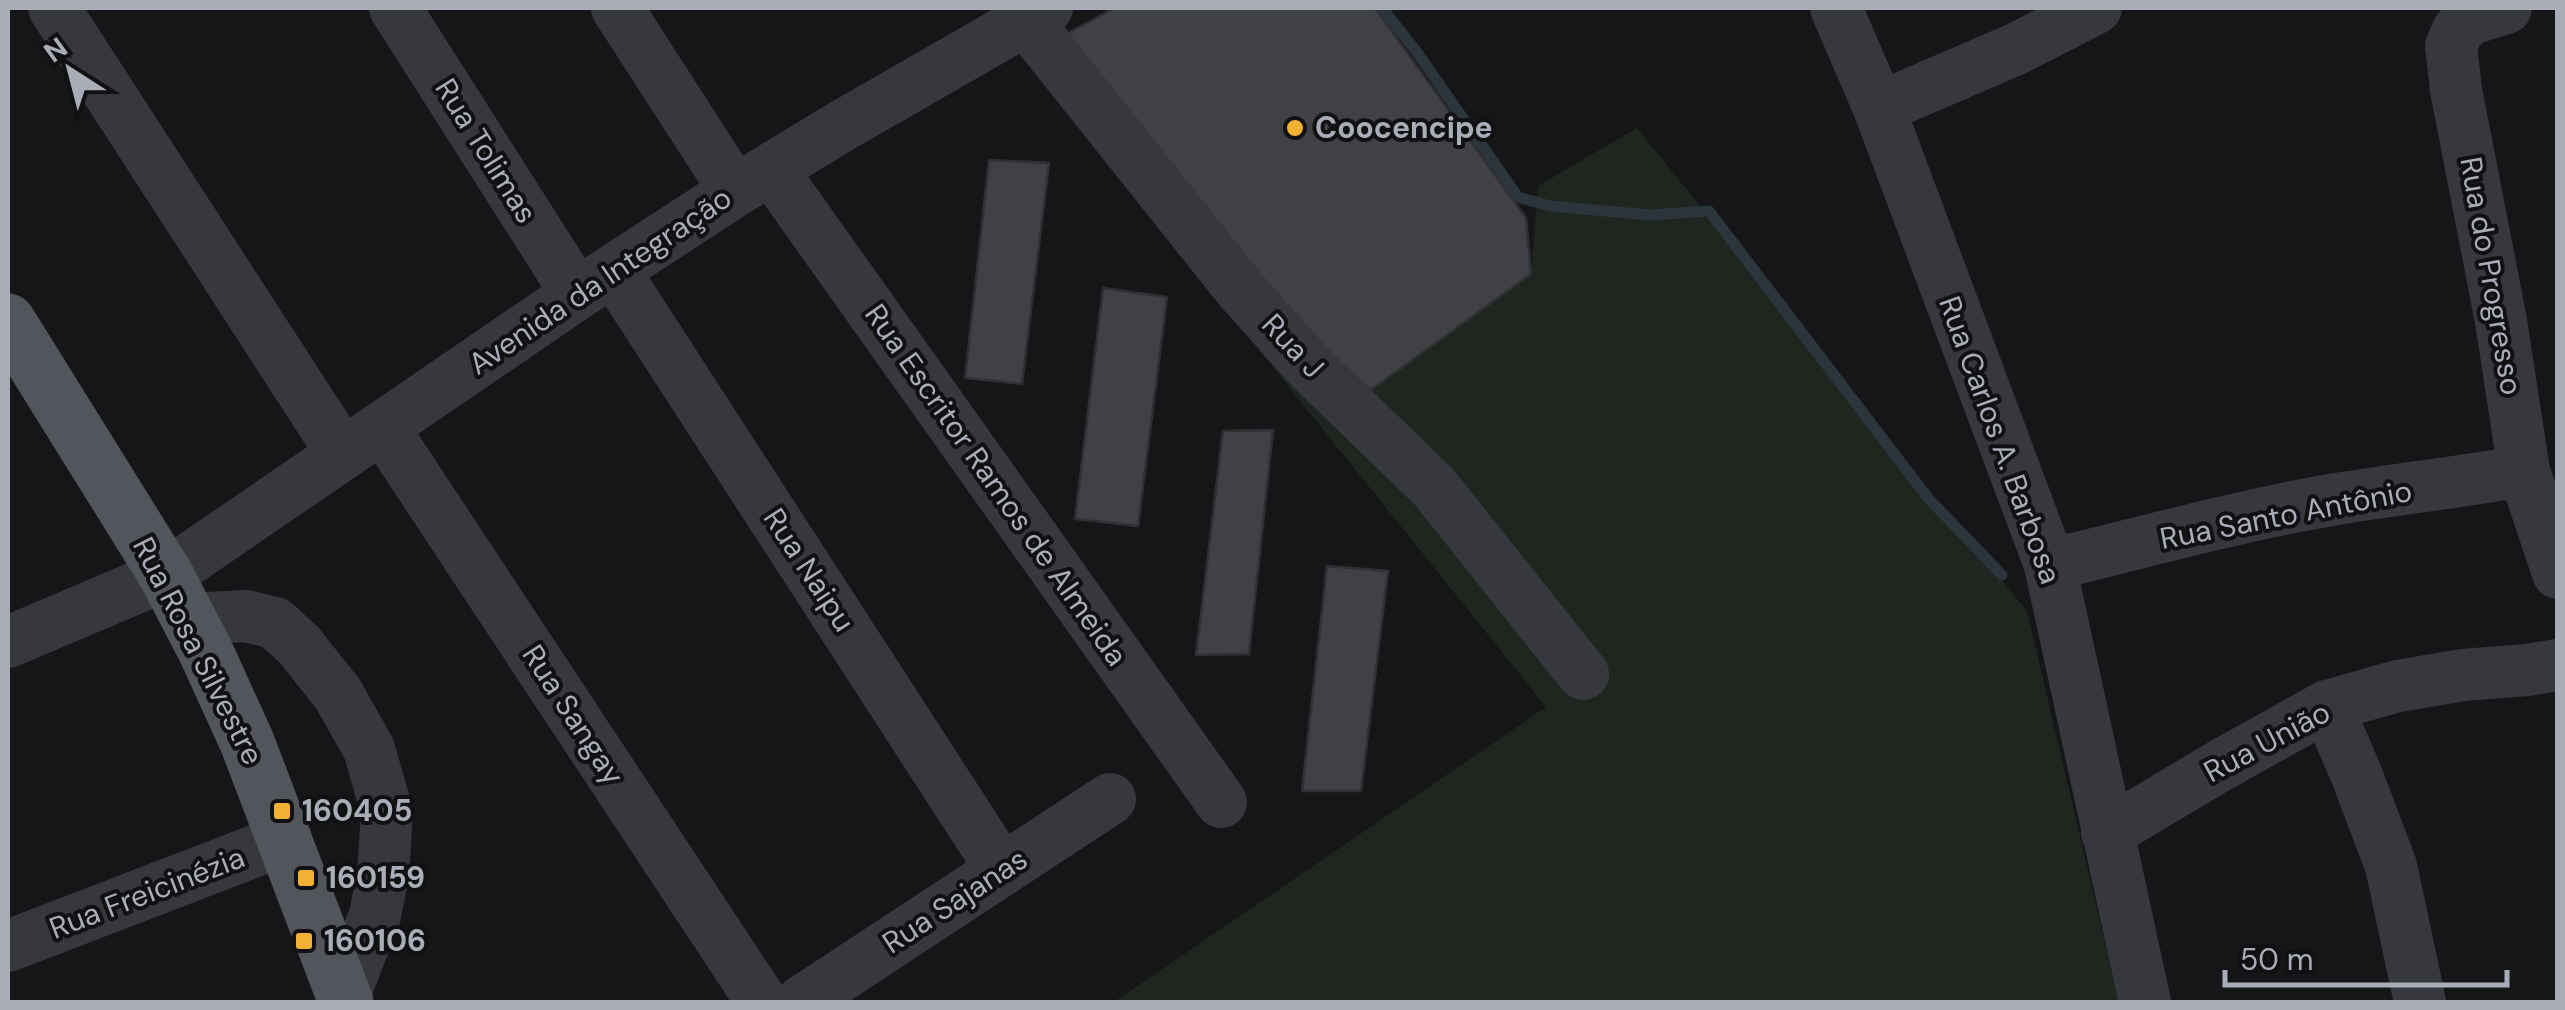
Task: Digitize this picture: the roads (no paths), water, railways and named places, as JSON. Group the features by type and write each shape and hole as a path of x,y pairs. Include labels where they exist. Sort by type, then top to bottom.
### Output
{"main road":[{"name":"Rua Rosa Silvestre","path":"10,329 177,597 247,742 345,999"}],"street":[{"name":"Rua Sangay","path":"54,8 762,1002"},
{"name":"Rua Tolimas","path":"395,8 596,282"},
{"name":"Rua Escritor Ramos de Almeida","path":"617,8 753,180 1221,802"},
{"name":"Rua Carlos A. Barbosa","path":"1836,8 1879,108 2050,565 2145,1002"},
{"path":"1879,108 2016,49 2096,8"},
{"name":"Rua do Progresso","path":"2506,8 2472,19 2458,30 2451,46 2524,471 2558,574"},
{"name":"Avenida da Integração","path":"177,597 363,440 753,180 1030,12"},
{"name":"Rua J","path":"1030,12 1240,289 1306,364 1434,487 1583,674"},
{"name":"Rua Naipu","path":"596,282 1002,870"},
{"name":"Rua Santo Antônio","path":"2050,565 2270,513 2524,471"},
{"path":"8,642 177,597 275,623 300,645 338,694 369,750 387,812 383,875 375,915 345,999"},
{"name":"Rua União","path":"2107,834 2327,706 2398,686 2558,664"},
{"path":"2327,706 2391,866 2420,1002"},
{"name":"Rua Sajanas","path":"800,1002 1110,799"},
{"name":"Rua Freicinézia","path":"8,946 286,839"}],"waterway":[{"path":"1382,8 1518,197 1550,206 1650,215 1709,211 1928,498 2002,575"}],"place":[{"name":"Coocencipe","path":"1295,128"},
{"name":"160405","path":"282,811"},
{"name":"160159","path":"306,878"},
{"name":"160106","path":"304,941"}]}
